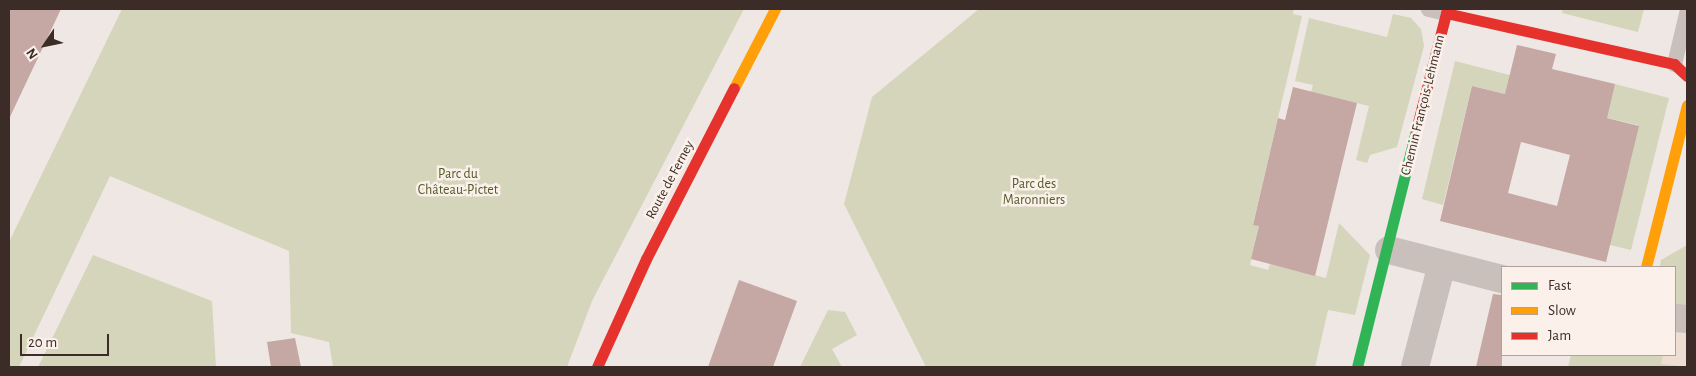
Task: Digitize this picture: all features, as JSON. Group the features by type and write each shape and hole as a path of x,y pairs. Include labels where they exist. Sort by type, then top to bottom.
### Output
{"street":[{"name":"Route de Ferney","path":"597,367 646,259 775,9"},
{"path":"1446,13 1674,64 1687,76"},
{"name":"Chemin François-Lehmann","path":"1357,367 1389,250 1446,13"},
{"path":"1646,266 1687,105"},
{"path":"1389,250 1501,280"},
{"path":"1415,367 1442,264"}],"lane":[{"path":"1428,9 1446,13"},
{"path":"1674,64 1687,9"}],"green space":[{"name":"Parc du Château-Pictet","path":"122,9 744,9 592,301 567,367 333,367 329,342 291,333 289,251 110,176 19,367 9,367 9,242"},
{"name":"Parc des Maronniers","path":"979,9 1294,9 1293,14 1302,16 1253,224 1259,226 1250,265 1268,270 1270,264 1326,278 1339,223 1370,255 1355,315 1328,310 1315,367 926,367 844,204 872,97"},
{"path":"1563,9 1644,9 1638,32 1562,13"},
{"path":"1393,14 1411,18 1421,29 1424,46 1397,147 1370,155 1367,163 1356,160 1369,106 1311,92 1313,85 1295,81 1309,18 1387,37"},
{"path":"1455,61 1572,91 1615,84 1669,98 1631,250 1610,245 1638,125 1472,86 1443,205 1422,199"},
{"path":"1687,245 1687,367 1568,367 1571,356 1676,356 1676,266 1660,266 1661,260"},
{"path":"93,255 212,301 216,367 38,367"},
{"path":"828,310 845,312 857,335 832,349 842,367 800,367"}],"shaded area":[{"path":"1676,306 1687,307 1687,367 1661,364 1663,356 1676,356"}],"building":[{"path":"9,9 61,9 9,119"},
{"path":"1517,45 1556,54 1552,69 1615,84 1607,118 1639,126 1606,262 1440,221 1472,86 1505,94","holes":["1521,142 1570,155 1557,206 1508,193"]},
{"path":"1293,87 1357,103 1315,276 1251,259 1259,226 1253,225 1278,118 1285,120"},
{"path":"739,280 797,301 773,367 708,367"},
{"path":"1493,294 1501,295 1502,367 1476,367"},
{"path":"295,338 301,367 271,367 267,342"}],"traffic: fast":[{"path":"1357,367 1416,130"}],"traffic: slow":[{"path":"734,88 775,9"},
{"path":"1646,266 1687,105"}],"traffic: jam":[{"path":"1416,130 1446,13 1674,64 1687,76"},
{"path":"597,367 646,259 734,88"}]}
